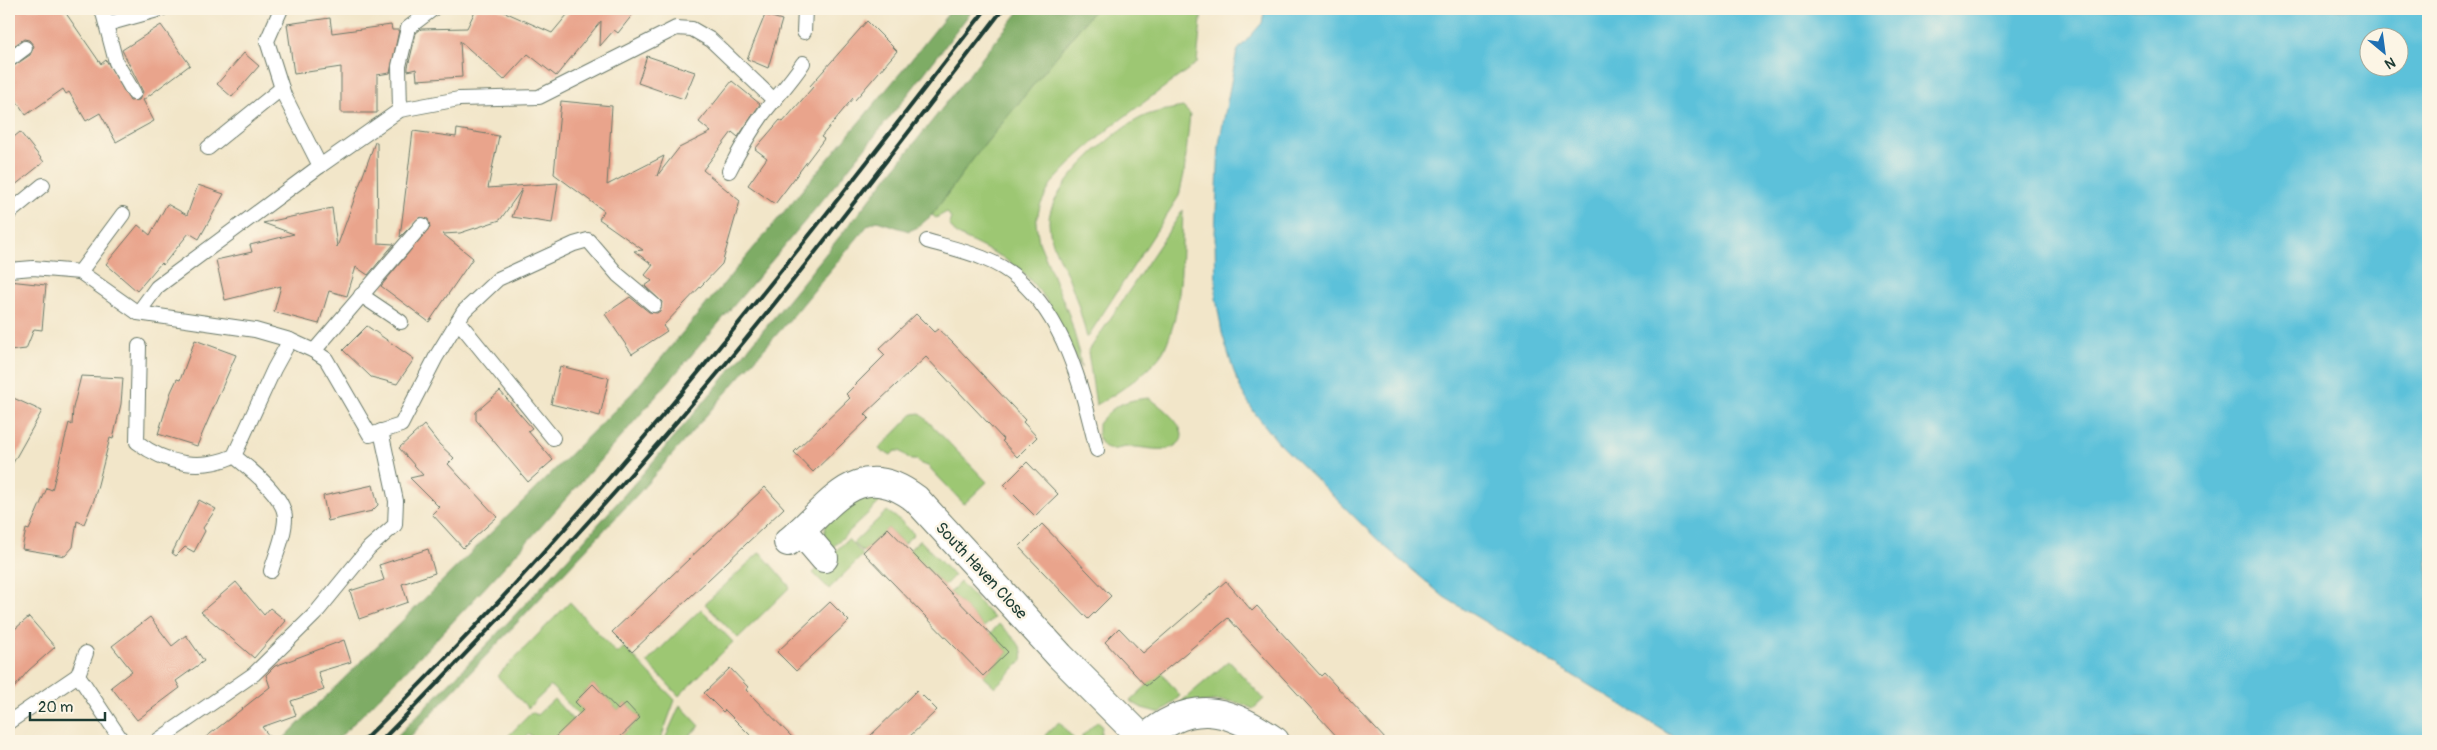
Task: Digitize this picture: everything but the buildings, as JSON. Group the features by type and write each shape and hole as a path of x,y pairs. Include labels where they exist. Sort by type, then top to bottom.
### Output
{"street":[{"name":"South Haven Close","path":"824,558 794,536 843,492 860,484 878,481 901,488 916,499 1060,656 1143,740"},
{"path":"1143,740 1168,721 1182,716 1210,712 1226,714 1240,719 1276,741"}],"lane":[{"path":"102,9 116,62 134,93"},
{"path":"107,24 161,9"},
{"path":"281,9 267,41 282,88 320,166"},
{"path":"400,110 399,66 408,28 433,9"},
{"path":"804,32 805,9"},
{"path":"138,314 157,286 320,166 400,110 459,99 539,97 676,28 692,29 711,40 775,100"},
{"path":"9,60 24,48"},
{"path":"729,171 741,148 803,63"},
{"path":"208,148 282,88"},
{"path":"9,213 43,185"},
{"path":"80,272 124,214"},
{"path":"314,351 422,225"},
{"path":"9,270 33,268 80,272 138,314 255,330 290,340 326,359 370,435 401,425 436,357 464,311 498,279 574,244 588,240 618,275 654,305"},
{"path":"927,241 983,258 1018,278 1037,300 1070,356 1082,390 1097,450"},
{"path":"361,295 401,322"},
{"path":"458,321 553,438"},
{"path":"139,346 137,442 154,455 183,463 216,464 234,456 274,369 290,340"},
{"path":"158,741 254,674 315,614 369,548 394,525 396,501 381,432"},
{"path":"234,456 256,473 274,493 286,516 282,537 270,571"},
{"path":"9,722 78,675 86,653"},
{"path":"78,675 122,741"}],"green space":[{"path":"952,9 973,9 880,129 784,247 532,537 336,741 281,741 632,393"},
{"path":"1021,9 1095,9 973,159 932,215 918,227 909,231 877,221 868,225 798,310 637,495 406,741 392,741 534,595 694,414"},
{"path":"1095,9 1202,9 1197,63 1112,126 1078,156 1051,184 1040,206 1036,223 1039,242 1069,315 1078,347 1081,368 1046,299 1024,273 1002,257 956,234 949,224 951,218 947,212 936,218 932,215 973,159"},
{"path":"1183,107 1190,114 1184,174 1179,196 1087,338 1074,291 1051,237 1049,223 1051,210 1068,180 1081,165 1123,128 1146,115"},
{"path":"1183,210 1178,299 1175,316 1164,350 1143,373 1096,405 1088,352"},
{"path":"1149,398 1169,414 1181,429 1182,437 1179,443 1165,449 1125,447 1109,449 1101,444 1098,424 1109,412 1126,402"},
{"path":"920,413 987,482 964,504 928,466 921,464 917,460 911,460 900,451 895,451 891,455 886,452 883,453 879,449 913,414"},
{"path":"867,496 884,498 831,549 824,538 826,523 852,501"},
{"path":"887,511 914,534 904,544 888,528 863,552 853,543"},
{"path":"848,539 863,555 829,589 813,573"},
{"path":"920,540 954,576 944,586 909,550"},
{"path":"760,552 790,587 738,638 705,604"},
{"path":"960,582 994,618 984,627 950,592"},
{"path":"570,602 617,654 624,647 675,700 660,741 616,741 640,718 626,703 618,710 593,684 575,702 583,710 578,715 551,686 528,708 497,676"},
{"path":"701,609 733,642 679,696 647,662"},
{"path":"999,624 1020,646 1022,656 1021,662 995,687 983,676 1008,652 990,634"},
{"path":"1229,661 1264,699 1253,709 1234,702 1224,701 1175,707"},
{"path":"1161,672 1180,696 1161,713 1142,708 1130,701"},
{"path":"554,699 573,720 557,736 562,741 537,741 529,734 521,741 514,741 508,736 532,712 537,715"},
{"path":"680,705 700,726 683,741 664,741"},
{"path":"1098,721 1102,727 1100,741 1082,741 1082,736"},
{"path":"1059,722 1074,741 1050,741 1045,735"}],"water":[{"path":"1265,9 2428,9 2428,741 1681,741 1444,597 1381,543 1278,442 1254,412 1241,390 1233,369 1222,333 1216,298 1215,234 1219,144 1237,51 1262,23"}],"railway":[{"path":"363,741 448,656 610,478 763,293 986,9"},
{"path":"381,741 577,534 718,373 794,280 1003,9"}]}
